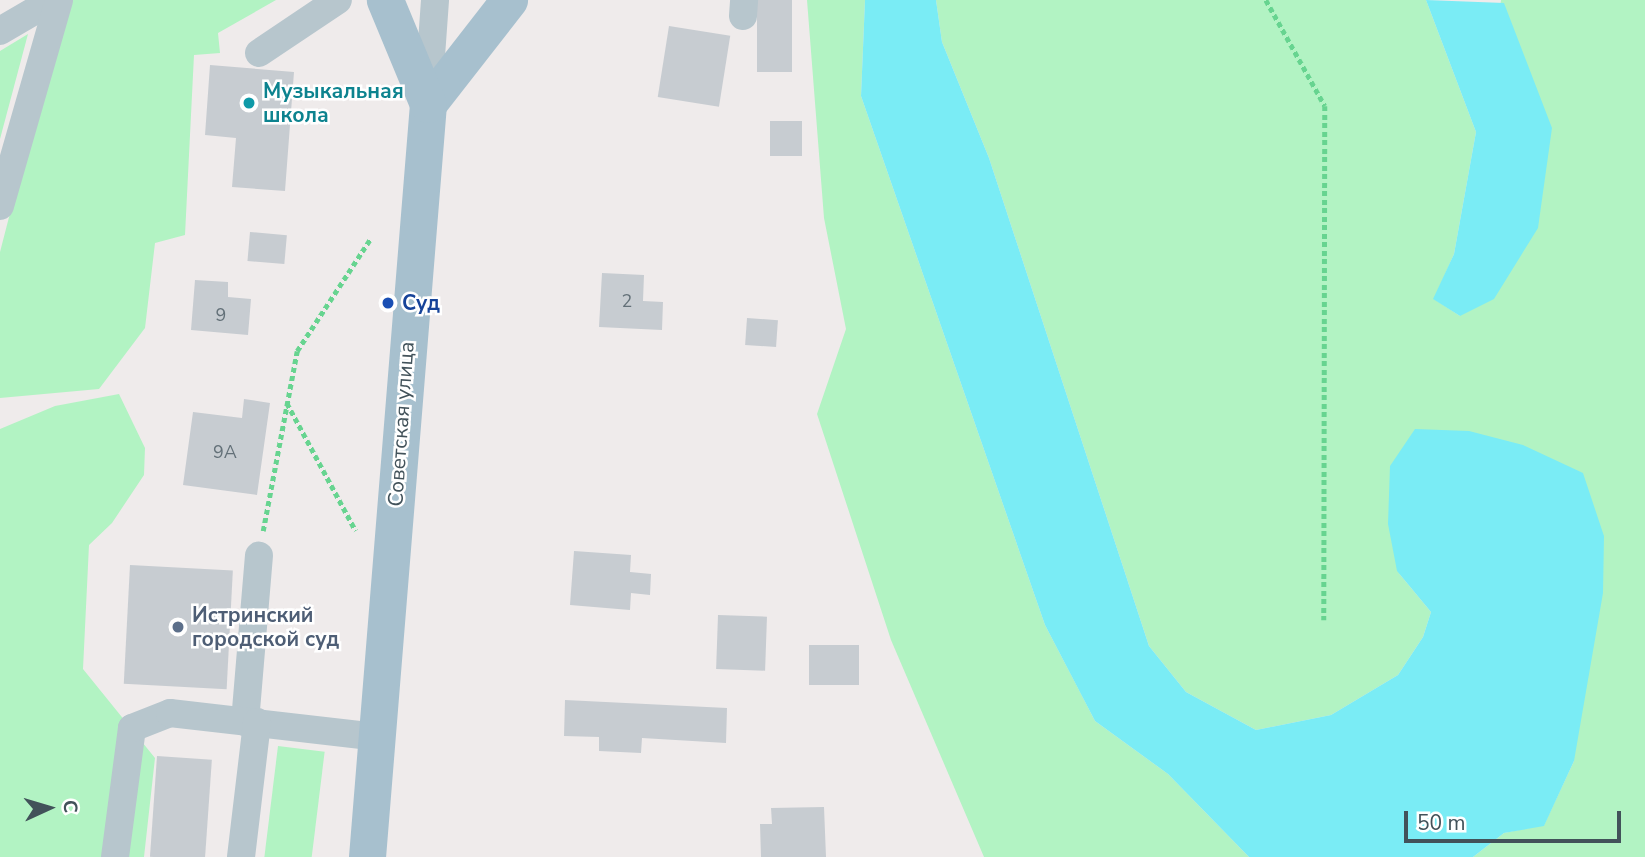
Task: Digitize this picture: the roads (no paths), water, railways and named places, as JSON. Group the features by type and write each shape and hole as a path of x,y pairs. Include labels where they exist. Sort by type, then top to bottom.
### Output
{"main road":[{"name":"Советская улица","path":"367,857 428,104 385,0"},
{"path":"428,104 509,0"}],"lane":[{"path":"0,31 53,0"},
{"path":"0,206 59,0"},
{"path":"259,53 338,0"},
{"path":"428,104 435,0"},
{"path":"241,857 259,556"},
{"path":"115,857 132,728 170,713 377,737"}],"water":[{"path":"865,0 936,0 942,42 989,158 1149,646 1186,692 1256,730 1331,715 1398,675 1423,637 1431,612 1397,571 1388,524 1390,466 1415,429 1469,431 1523,445 1583,473 1604,536 1603,593 1574,761 1544,826 1504,833 1473,857 1249,857 1168,774 1095,721 1045,625 861,96"},
{"path":"1426,0 1504,3 1552,128 1538,228 1494,299 1460,316 1433,299 1454,254 1476,132"}],"place":[{"name":"Музыкальная школа","path":"249,103"},
{"name":"Суд","path":"388,303"},
{"name":"Истринский городской суд","path":"178,627"}]}
